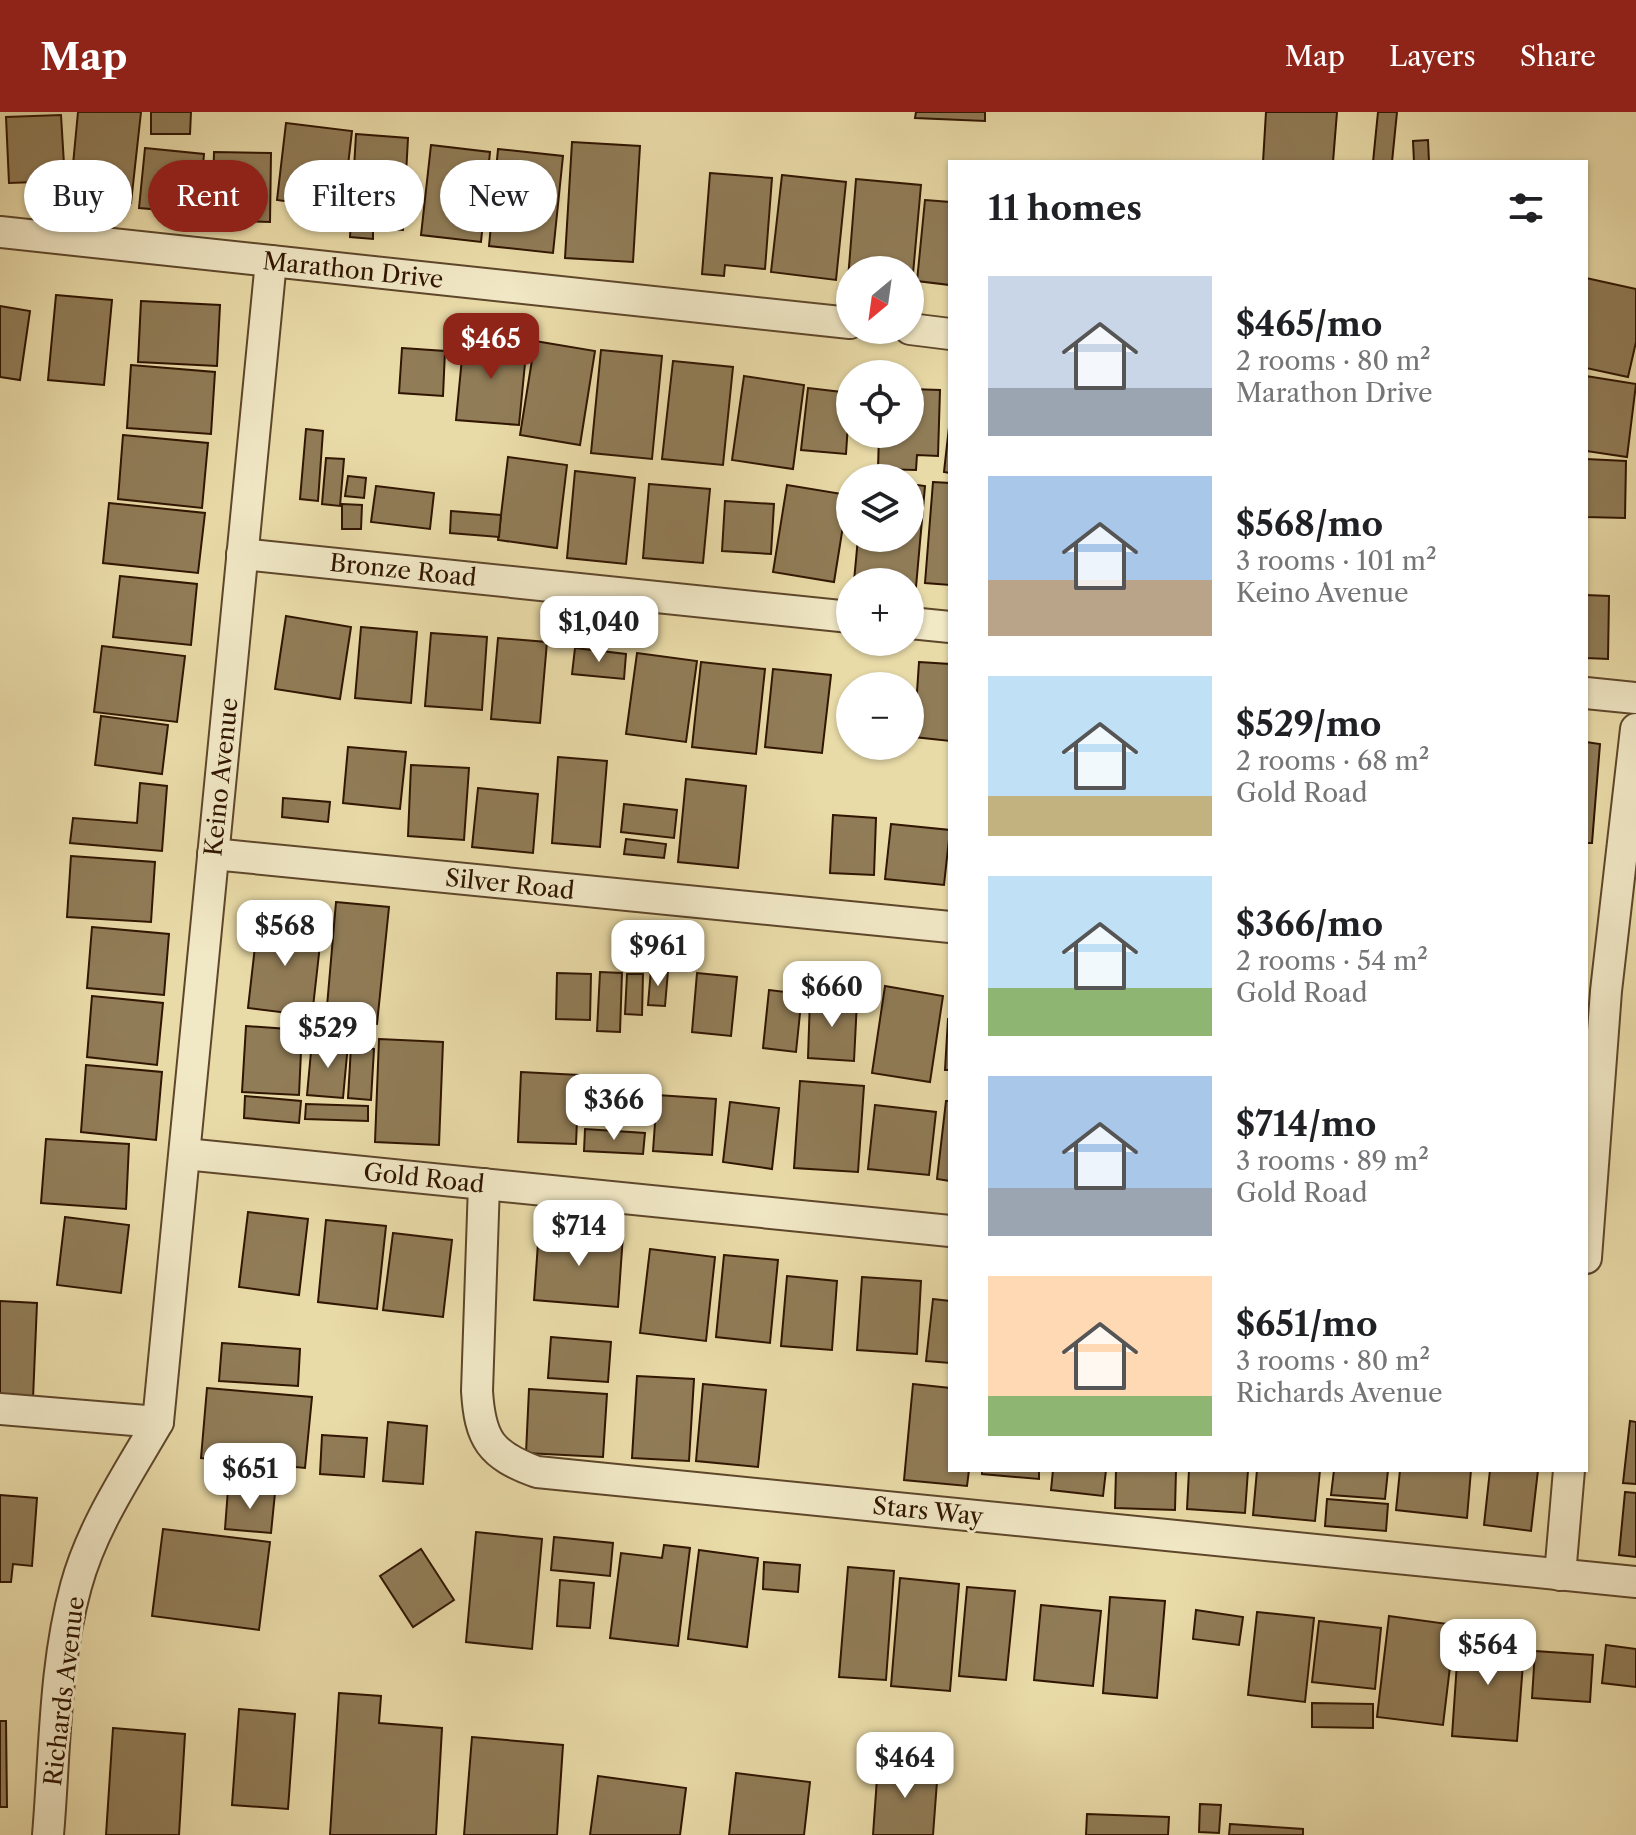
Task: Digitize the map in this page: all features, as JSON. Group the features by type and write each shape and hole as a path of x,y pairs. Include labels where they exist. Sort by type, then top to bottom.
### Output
{"street":[{"name":"Marathon Drive","path":"0,232 836,322"},
{"name":"Keino Avenue","path":"158,1422 271,261"},
{"path":"924,331 948,334"},
{"name":"Bronze Road","path":"242,554 836,616"},
{"path":"924,624 948,627"},
{"path":"1588,693 1636,698"},
{"path":"1588,1204 1596,990 1636,729"},
{"name":"Silver Road","path":"213,854 948,927"},
{"name":"Gold Road","path":"185,1154 948,1231"},
{"name":"Stars Way","path":"484,1184 477,1391 479,1422 497,1453 514,1464 537,1472 1636,1582"},
{"path":"0,1409 158,1422"},
{"name":"Richards Avenue","path":"48,1835 62,1662 76,1585 102,1520 158,1422"},
{"path":"1560,1575 1569,1472"}],"building":[{"path":"78,112 141,112 132,194 132,160 73,160"},
{"path":"151,112 191,112 190,134 151,134"},
{"path":"916,112 985,112 985,121 915,118"},
{"path":"1266,112 1337,112 1333,160 1263,160"},
{"path":"1378,112 1397,112 1392,160 1373,160"},
{"path":"61,115 64,160 24,160 24,182 9,183 6,117"},
{"path":"286,123 352,131 349,160 284,160 284,201 277,200"},
{"path":"356,134 408,138 407,160 354,160"},
{"path":"1428,140 1429,160 1414,160 1413,141"},
{"path":"572,142 640,146 633,262 565,258"},
{"path":"431,145 490,152 489,160 440,160 440,232 482,232 481,242 421,235 424,232"},
{"path":"145,148 204,154 203,160 148,160 148,209 139,208"},
{"path":"498,149 563,156 557,214 557,160 497,160"},
{"path":"214,152 271,153 270,222 268,160 214,160"},
{"path":"710,173 772,178 765,269 725,265 724,276 702,274"},
{"path":"782,175 846,182 838,256 836,256 836,280 771,272"},
{"path":"856,179 921,185 915,256 850,256"},
{"path":"925,200 948,202 948,285 924,282 924,256 919,256"},
{"path":"350,232 373,232 373,239 350,237"},
{"path":"490,232 555,232 553,253 489,246"},
{"path":"1588,278 1636,289 1636,342 1628,377 1588,368"},
{"path":"56,295 112,300 104,385 48,380"},
{"path":"141,301 220,305 217,366 138,362"},
{"path":"0,306 30,311 20,380 0,377"},
{"path":"464,337 527,343 519,425 456,420"},
{"path":"535,341 595,351 580,445 520,435"},
{"path":"402,348 445,351 443,396 399,393"},
{"path":"601,350 662,356 652,459 591,453"},
{"path":"673,361 733,367 723,465 662,459"},
{"path":"131,365 215,372 211,434 127,428"},
{"path":"744,376 804,385 793,469 732,460"},
{"path":"1588,376 1636,384 1627,457 1588,451"},
{"path":"808,388 836,391 836,448 846,448 846,454 801,450"},
{"path":"924,389 940,390 938,456 917,455 916,464 878,464 879,448 924,448"},
{"path":"306,429 323,431 318,501 300,499"},
{"path":"123,435 208,443 202,508 118,499"},
{"path":"948,436 948,473 944,472"},
{"path":"508,457 567,465 557,548 498,540"},
{"path":"326,458 344,459 340,506 322,504"},
{"path":"1588,459 1626,461 1625,518 1588,517"},
{"path":"575,471 635,478 626,564 567,558"},
{"path":"348,476 366,478 364,498 345,496"},
{"path":"933,482 948,483 948,585 925,583"},
{"path":"649,484 710,489 703,563 643,558"},
{"path":"787,485 836,493 836,552 839,552 834,582 773,572"},
{"path":"376,486 434,493 430,529 371,522"},
{"path":"725,501 774,504 771,554 722,551"},
{"path":"109,503 205,513 198,573 103,563"},
{"path":"342,504 362,505 361,529 342,529"},
{"path":"451,511 501,515 499,537 450,533"},
{"path":"857,552 919,552 918,568 855,568"},
{"path":"120,576 197,584 191,645 113,637"},
{"path":"1588,595 1609,596 1608,659 1588,658"},
{"path":"286,616 351,627 340,699 275,689"},
{"path":"361,627 417,632 411,703 355,698"},
{"path":"431,633 487,637 482,710 425,706"},
{"path":"498,638 547,642 540,723 491,719"},
{"path":"102,646 185,656 177,722 94,712"},
{"path":"575,648 626,654 624,679 572,674"},
{"path":"637,653 697,661 686,742 626,734"},
{"path":"701,662 765,669 756,754 692,747"},
{"path":"919,662 948,664 948,741 924,738 924,672 918,672"},
{"path":"773,669 831,675 822,753 765,747"},
{"path":"101,716 168,725 162,774 95,765"},
{"path":"1588,742 1600,744 1592,843 1588,843"},
{"path":"348,747 406,752 400,809 343,803"},
{"path":"558,757 607,761 600,847 552,843"},
{"path":"411,765 469,768 464,840 408,836"},
{"path":"686,779 746,786 738,868 678,862"},
{"path":"140,783 167,786 162,851 70,843 73,818 137,823"},
{"path":"478,788 538,794 533,853 472,847"},
{"path":"283,798 330,802 328,822 282,817"},
{"path":"624,804 677,810 674,838 621,832"},
{"path":"833,815 876,818 874,875 830,873"},
{"path":"891,824 948,830 944,885 885,879"},
{"path":"626,839 666,844 664,858 624,854"},
{"path":"71,856 155,862 151,922 67,917"},
{"path":"336,902 389,907 377,1024 326,1018"},
{"path":"258,920 322,927 312,1016 248,1008"},
{"path":"92,927 169,934 164,995 87,988"},
{"path":"651,969 668,971 665,1006 648,1005"},
{"path":"600,972 622,973 620,1032 597,1031"},
{"path":"557,973 591,974 590,1020 556,1019"},
{"path":"697,973 737,977 731,1036 692,1032"},
{"path":"627,974 643,974 642,1015 625,1014"},
{"path":"885,986 943,996 930,1082 872,1073"},
{"path":"769,990 802,994 796,1052 763,1048"},
{"path":"92,996 163,1003 157,1065 87,1057"},
{"path":"810,998 857,1001 854,1061 808,1058"},
{"path":"948,1019 948,1070 945,1070"},
{"path":"246,1026 302,1030 299,1095 242,1092"},
{"path":"379,1039 443,1042 439,1145 375,1142"},
{"path":"312,1041 348,1044 343,1098 307,1095"},
{"path":"351,1047 374,1049 371,1100 348,1098"},
{"path":"86,1065 162,1072 156,1140 81,1132"},
{"path":"521,1072 579,1075 576,1144 518,1142"},
{"path":"800,1081 864,1086 858,1172 794,1168"},
{"path":"657,1095 716,1099 712,1155 653,1151"},
{"path":"245,1096 301,1101 299,1123 244,1118"},
{"path":"946,1101 948,1101 948,1181 937,1179"},
{"path":"730,1102 779,1108 772,1169 723,1162"},
{"path":"306,1104 368,1106 368,1121 305,1119"},
{"path":"875,1105 936,1112 929,1175 868,1169"},
{"path":"585,1129 645,1133 643,1154 584,1151"},
{"path":"46,1139 129,1144 126,1209 41,1203"},
{"path":"248,1212 308,1219 299,1295 239,1287"},
{"path":"65,1217 129,1225 121,1293 57,1285"},
{"path":"326,1220 386,1226 377,1309 318,1302"},
{"path":"539,1229 623,1235 618,1307 534,1300"},
{"path":"393,1233 452,1240 443,1317 383,1310"},
{"path":"650,1249 715,1257 706,1341 640,1333"},
{"path":"724,1255 778,1260 770,1343 716,1337"},
{"path":"787,1276 837,1281 832,1350 781,1346"},
{"path":"862,1277 921,1281 917,1354 857,1350"},
{"path":"933,1299 948,1301 948,1363 926,1361"},
{"path":"0,1301 37,1303 33,1399 0,1398"},
{"path":"551,1337 611,1342 608,1382 548,1378"},
{"path":"222,1343 300,1349 298,1386 219,1381"},
{"path":"637,1376 694,1379 689,1461 632,1458"},
{"path":"703,1384 766,1390 758,1467 696,1461"},
{"path":"913,1384 948,1388 948,1472 969,1472 967,1486 904,1480"},
{"path":"207,1388 312,1397 305,1468 201,1458"},
{"path":"529,1389 607,1394 603,1457 526,1453"},
{"path":"1630,1421 1636,1422 1636,1484 1623,1483"},
{"path":"388,1422 427,1426 423,1484 383,1481"},
{"path":"322,1435 367,1438 364,1477 320,1474"},
{"path":"1039,1472 1039,1479 982,1474"},
{"path":"1053,1472 1106,1472 1103,1496 1051,1490"},
{"path":"1116,1472 1176,1472 1175,1510 1115,1508"},
{"path":"1189,1472 1248,1472 1245,1513 1187,1509"},
{"path":"1257,1472 1320,1472 1315,1521 1253,1515"},
{"path":"1334,1472 1388,1472 1385,1499 1331,1495"},
{"path":"1400,1472 1471,1472 1467,1518 1396,1510"},
{"path":"1490,1472 1538,1472 1531,1531 1484,1525"},
{"path":"228,1489 275,1493 271,1533 225,1529"},
{"path":"1625,1492 1636,1493 1636,1557 1619,1555"},
{"path":"0,1495 37,1498 32,1566 13,1564 11,1582 0,1582"},
{"path":"1327,1499 1388,1504 1386,1531 1325,1526"},
{"path":"163,1529 270,1542 259,1630 152,1616"},
{"path":"476,1532 542,1539 532,1649 466,1642"},
{"path":"554,1537 613,1543 610,1576 551,1570"},
{"path":"664,1545 690,1548 678,1646 610,1638 621,1553 662,1558"},
{"path":"421,1549 454,1600 413,1627 380,1576"},
{"path":"699,1550 758,1558 747,1647 688,1639"},
{"path":"764,1562 800,1565 798,1592 763,1589"},
{"path":"848,1567 894,1571 886,1680 839,1677"},
{"path":"900,1578 959,1584 950,1691 891,1686"},
{"path":"560,1580 594,1583 590,1628 557,1626"},
{"path":"967,1587 1015,1591 1006,1680 959,1676"},
{"path":"1110,1597 1165,1601 1157,1698 1103,1693"},
{"path":"1041,1605 1101,1611 1093,1686 1034,1680"},
{"path":"1196,1610 1243,1617 1239,1645 1193,1639"},
{"path":"1257,1612 1314,1618 1305,1702 1248,1695"},
{"path":"1389,1616 1455,1625 1443,1725 1377,1717"},
{"path":"1319,1621 1381,1628 1375,1689 1312,1682"},
{"path":"1459,1633 1525,1638 1517,1741 1452,1736"},
{"path":"1606,1645 1636,1649 1636,1687 1602,1683"},
{"path":"1535,1651 1593,1655 1590,1702 1532,1698"},
{"path":"339,1693 381,1696 379,1723 442,1728 436,1835 330,1835"},
{"path":"1312,1703 1373,1704 1373,1728 1312,1727"},
{"path":"239,1709 295,1714 288,1809 232,1805"},
{"path":"0,1721 6,1721 7,1807 0,1807"},
{"path":"113,1728 185,1734 179,1835 106,1835"},
{"path":"472,1737 563,1745 557,1835 464,1835"},
{"path":"878,1764 938,1768 933,1835 873,1835"},
{"path":"736,1773 810,1782 804,1835 729,1835"},
{"path":"598,1776 686,1788 680,1835 590,1835"},
{"path":"1200,1804 1221,1805 1219,1833 1199,1832"},
{"path":"1087,1814 1169,1817 1168,1835 1086,1835"},
{"path":"1230,1824 1303,1829 1303,1835 1229,1835"}]}
